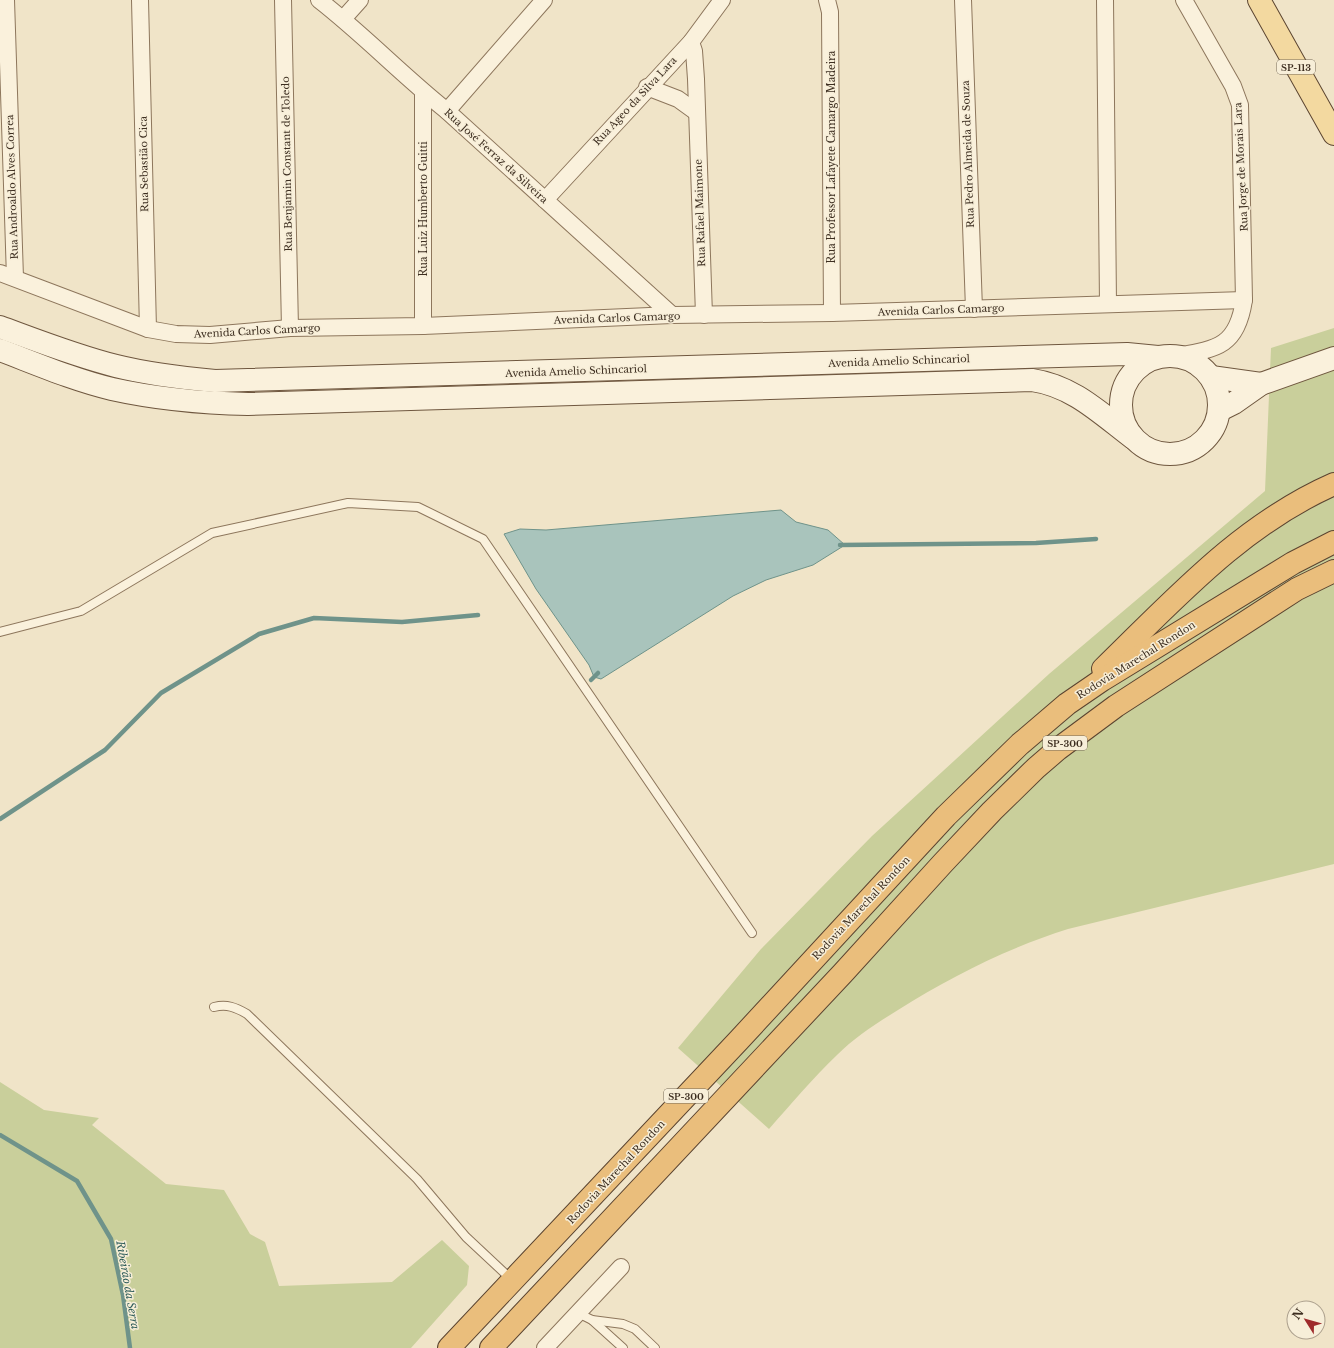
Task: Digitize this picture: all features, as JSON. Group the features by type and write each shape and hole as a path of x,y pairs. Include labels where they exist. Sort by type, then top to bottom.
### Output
{"highway":[{"path":"1067,704 1217,559 1254,529 1287,508 1334,484"},
{"name":"Rodovia Marechal Rondon","path":"449,1348 957,805 1020,744 1067,704 1102,680 1244,592 1293,563 1334,542"},
{"name":"SP-300","path":"491,1348 832,984 943,863 992,811 1036,768 1058,749 1116,706 1297,589 1334,570"}],"main road":[{"name":"SP-113","path":"1259,0 1334,134"},
{"name":"Avenida Amelio Schincariol","path":"0,327 85,357 117,366 156,374 215,380 1127,354 1166,357"},
{"path":"0,350 78,379 112,389 180,401 221,404 1032,380 1053,384 1074,394 1143,447 1156,453 1171,455 1185,453 1198,446 1209,437 1216,424 1220,410 1217,387 1211,377 1201,367 1189,359 1166,357 1145,363 1134,372 1126,384 1122,397 1121,412 1125,425 1132,438"},
{"path":"1220,410 1234,403 1261,384 1334,358"},
{"path":"1211,377 1261,384"}],"street":[{"name":"Rua Androaldo Alves Correa","path":"6,0 15,278"},
{"name":"Rua Sebastião Cica","path":"140,0 148,329"},
{"name":"Rua Benjamin Constant de Toledo","path":"283,0 290,328"},
{"name":"Rua José Ferraz da Silveira","path":"319,0 343,19 423,92 447,111 672,315"},
{"path":"343,19 360,0"},
{"path":"447,111 544,0"},
{"name":"Rua Ageo da Silva Lara","path":"545,200 647,87 691,42 722,0"},
{"name":"Rua Professor Lafayete Camargo Madeira","path":"827,0 830,12 832,313"},
{"name":"Rua Pedro Almeida de Souza","path":"962,0 974,309"},
{"path":"1105,0 1108,304"},
{"name":"Rua Jorge de Morais Lara","path":"1166,357 1216,347 1230,338 1239,326 1244,300 1240,105 1233,86 1184,0"},
{"name":"Rua Rafael Maimone","path":"691,42 695,62 704,314"},
{"path":"647,87 678,99 696,112"},
{"name":"Rua Luiz Humberto Guitti","path":"423,92 423,326"},
{"name":"Avenida Carlos Camargo","path":"0,272 148,329 176,334 210,335 290,328 423,326 672,315 832,313 1244,300"},
{"path":"545,1348 585,1317 621,1267"}],"lane":[{"path":"0,632 81,611 212,533 348,503 418,507 483,539 752,933"},
{"path":"0,626 10,630"},
{"path":"214,1007 223,1005 236,1007 246,1014 417,1179 466,1237 513,1281"},
{"path":"585,1317 623,1348"},
{"path":"585,1317 623,1324 635,1329 655,1348"}],"green space":[{"path":"1334,328 1334,864 1068,929 1002,954 960,974 918,998 859,1036 844,1048 819,1073 769,1129 678,1048 761,949 872,836 1049,674 1265,491 1271,348"},
{"path":"0,1082 44,1110 99,1118 92,1125 166,1184 224,1190 250,1234 265,1242 279,1286 392,1282 442,1240 469,1266 467,1285 411,1348 0,1348"}],"water":[{"path":"781,510 796,522 828,530 845,545 813,565 766,580 733,596 601,679 594,677 589,665 536,589 504,534 520,529 546,530"}],"waterway":[{"path":"840,545 1036,543 1096,539"},
{"path":"0,819 105,750 161,693 259,634 314,618 402,622 478,615"},
{"path":"591,680 598,673"},
{"name":"Ribeirão da Serra","path":"0,1135 77,1181 111,1239 123,1295 130,1348"}]}
